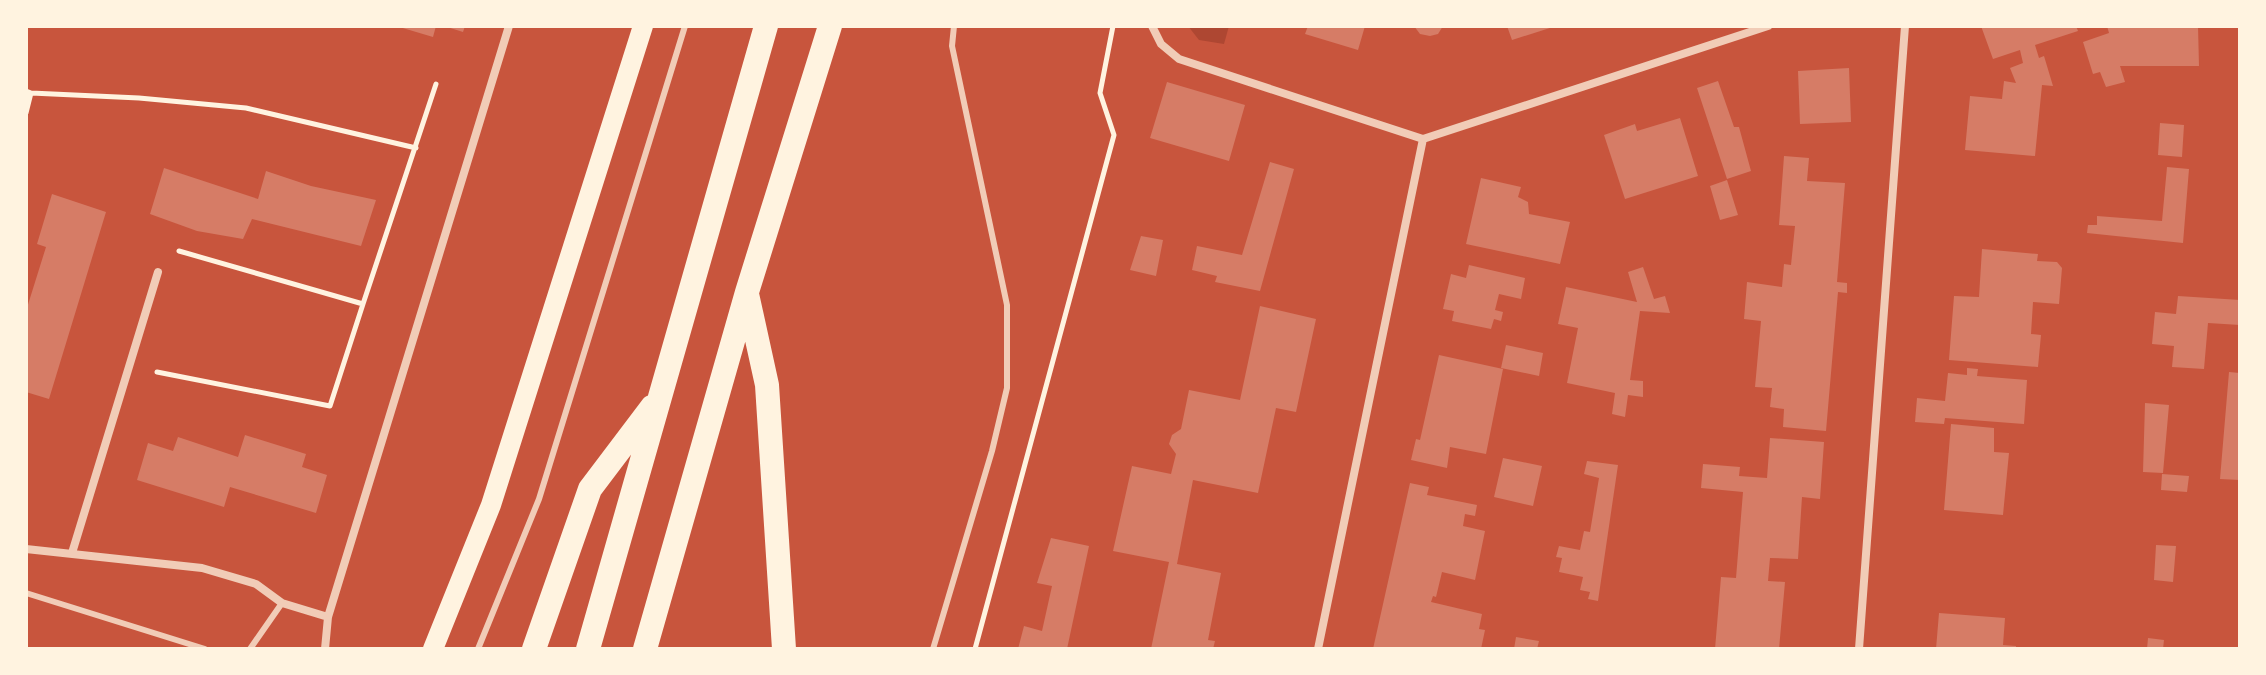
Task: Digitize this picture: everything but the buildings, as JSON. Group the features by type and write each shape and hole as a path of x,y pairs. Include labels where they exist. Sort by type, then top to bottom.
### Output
{"highway":[{"path":"588,649 766,26"},
{"path":"645,649 747,292 830,26"},
{"path":"747,292 767,385 784,649"},
{"path":"534,649 590,489 660,395"}],"main road":[{"path":"433,649 491,505 643,26"}],"street":[{"path":"325,649 328,617 509,26"},
{"path":"1152,26 1161,44 1179,59 1423,139 1768,26"},
{"path":"1859,649 1905,26"},
{"path":"1318,649 1423,139"},
{"path":"72,553 158,272"},
{"path":"26,549 202,568 256,584 282,603 328,617"}],"lane":[{"path":"478,649 539,499 685,26"},
{"path":"933,649 992,451 1007,388 1007,305 952,46 954,26"},
{"path":"26,593 205,649"},
{"path":"250,649 282,603"}],"path":[{"path":"975,649 1114,135 1100,93 1113,26"},
{"path":"129,366 330,406 436,84"},
{"path":"26,113 29,92 139,98 246,108 416,148"},
{"path":"158,272 165,247 363,304"}],"shaded area":[{"path":"1188,26 1229,26 1224,44 1199,40"}]}
